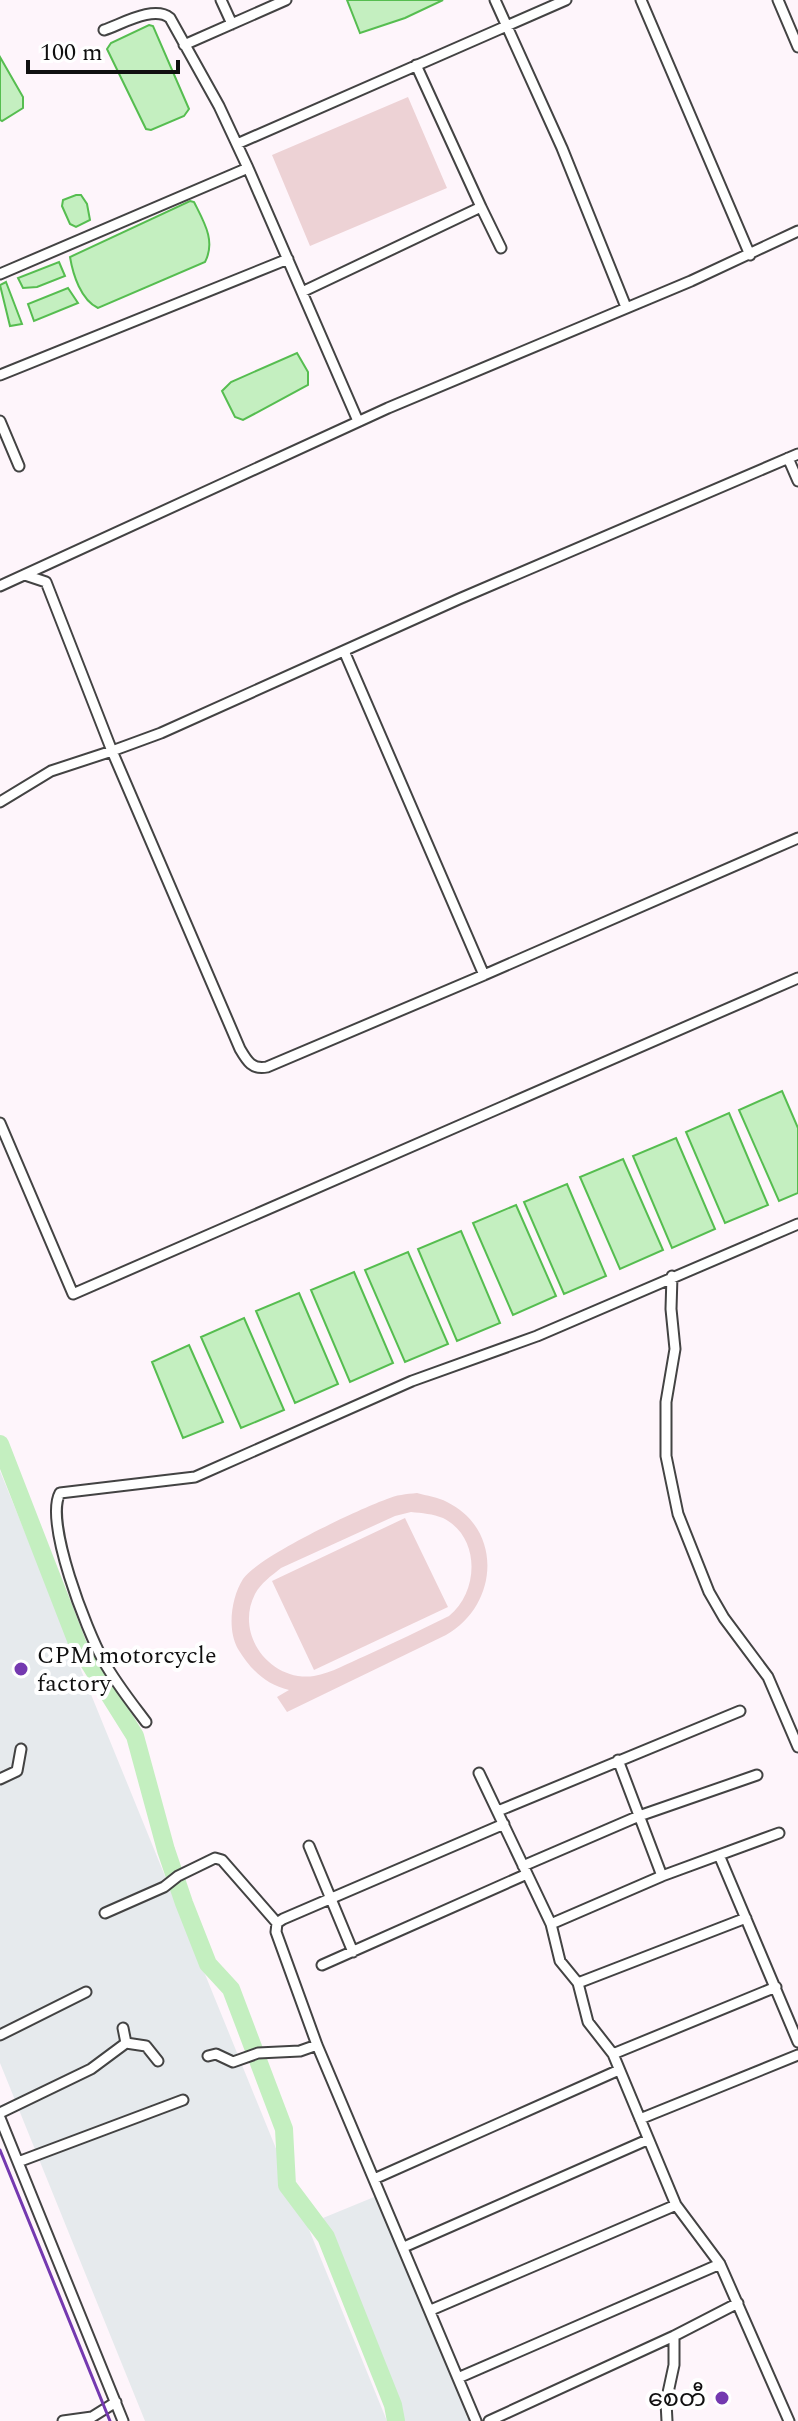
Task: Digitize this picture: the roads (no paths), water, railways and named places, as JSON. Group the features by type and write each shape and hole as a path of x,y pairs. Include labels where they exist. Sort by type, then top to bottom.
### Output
{"street":[{"path":"221,0 232,24"},
{"path":"184,45 286,0"},
{"path":"495,0 562,148 626,307"},
{"path":"237,144 566,0"},
{"path":"641,0 750,255"},
{"path":"778,0 798,47"},
{"path":"104,30 157,12 170,18 237,144 358,421"},
{"path":"416,65 501,248"},
{"path":"0,274 248,168"},
{"path":"302,292 481,207"},
{"path":"0,586 358,421 750,255 798,231"},
{"path":"0,375 288,259"},
{"path":"0,421 19,466"},
{"path":"0,802 51,771 161,733 459,599 793,456 798,481"},
{"path":"25,575 46,582 112,751 240,1049 250,1065 258,1068 267,1067 484,975 798,838"},
{"path":"344,651 484,975"},
{"path":"0,1123 73,1294 798,978"},
{"path":"146,1722 111,1674 87,1627 58,1528 56,1504 60,1493 195,1477 412,1381 537,1336 798,1224"},
{"path":"672,1276 675,1349 666,1402 666,1456 678,1514 709,1592 724,1618 768,1677 798,1747"},
{"path":"498,1811 740,1711"},
{"path":"0,1779 17,1771 21,1749"},
{"path":"618,1760 662,1876"},
{"path":"479,1773 551,1924 560,1961 578,1983 588,2022 613,2054 676,2205 720,2264 789,2421"},
{"path":"322,1965 639,1816 757,1775"},
{"path":"277,1923 504,1824"},
{"path":"551,1924 662,1876 779,1833"},
{"path":"309,1846 353,1952"},
{"path":"719,1855 798,2042"},
{"path":"105,1913 215,1858 224,1863 277,1923 277,1939 317,2045 476,2421"},
{"path":"578,1983 746,1918"},
{"path":"613,2054 776,1987"},
{"path":"0,2035 86,1992"},
{"path":"123,2028 126,2043"},
{"path":"123,2421 0,2116 91,2069 126,2043 146,2046 158,2061"},
{"path":"208,2056 216,2054 229,2061 258,2053 300,2051 317,2045"},
{"path":"640,2119 798,2055"},
{"path":"374,2179 619,2070"},
{"path":"18,2162 183,2100"},
{"path":"404,2247 647,2140"},
{"path":"431,2310 676,2205"},
{"path":"458,2378 720,2264"},
{"path":"489,2421 674,2336 738,2303"},
{"path":"667,2421 665,2410 674,2372 674,2336"},
{"path":"63,2421 92,2417 116,2402"}],"waterway":[{"path":"0,1444 78,1645 135,1736 184,1903 208,1964 231,1989 284,2129 287,2185 326,2237 393,2405 396,2421"}],"railway":[{"path":"0,2150 110,2421"}],"place":[{"name":"CPM motorcycle factory","path":"21,1669"},
{"name":"စေတီ","path":"722,2398"}]}
